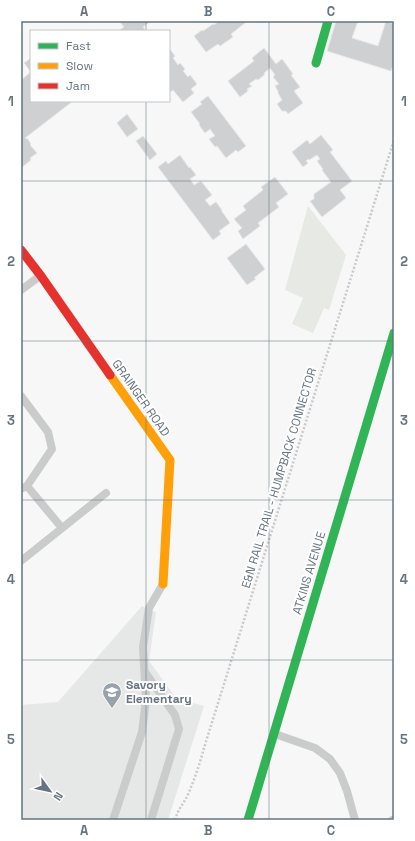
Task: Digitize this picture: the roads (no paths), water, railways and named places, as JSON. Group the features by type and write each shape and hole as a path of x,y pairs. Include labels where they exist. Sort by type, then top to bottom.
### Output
{"street":[{"path":"316,63 328,21"},
{"name":"GRAINGER ROAD","path":"21,250 41,276 170,460 163,584"},
{"name":"ATKINS AVENUE","path":"248,820 394,333"}],"lane":[{"path":"21,290 41,276"},
{"path":"383,367 394,370"},
{"path":"21,396 48,432 52,449 24,488 62,528"},
{"path":"21,561 106,493"},
{"path":"113,820 142,732 146,700 143,647 149,608 163,584"},
{"path":"144,672 175,715 179,729 151,820"},
{"path":"274,733 315,748 330,759 340,773 355,820"}],"place":[{"name":"Savory Elementary","path":"112,709"}]}
